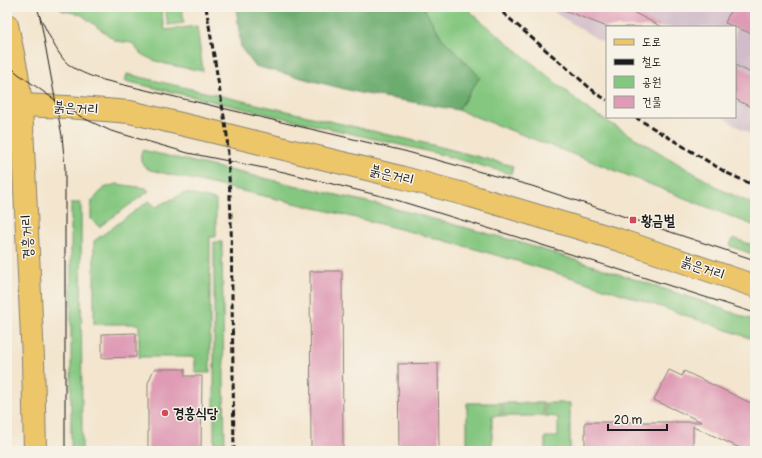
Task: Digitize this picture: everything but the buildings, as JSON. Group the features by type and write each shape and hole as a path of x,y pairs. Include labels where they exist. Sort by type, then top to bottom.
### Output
{"main road":[{"name":"경흥거리","path":"7,25 17,72 14,106 32,351 35,451"},
{"name":"붉은거리","path":"14,106 67,107 130,112 304,153 429,185 551,219 619,240 755,286"}],"shaded area":[{"path":"549,7 755,7 755,137 724,118 736,118 736,26 606,26 606,44 560,16"}],"green space":[{"path":"60,7 160,7 165,30 197,26 203,71 162,63 147,57 140,53 132,43 116,41 82,15 61,10"},
{"path":"165,7 182,7 184,23 168,25"},
{"path":"236,7 423,7 442,38 480,77 458,110 360,93 255,66 241,48"},
{"path":"423,7 466,7 590,111 724,191 755,205 755,226 458,110 480,77 442,38"},
{"path":"127,74 441,147 513,166 511,174 439,154 125,81"},
{"path":"142,150 389,207 515,241 701,301 755,321 755,340 618,292 525,263 326,210 150,170 142,162"},
{"path":"116,184 146,188 149,191 99,227 91,219 92,201 104,188"},
{"path":"184,193 216,200 216,237 210,237 210,373 195,373 195,357 139,357 139,324 94,324 94,241 149,201 156,207"},
{"path":"71,203 81,203 82,451 71,451"},
{"path":"733,238 755,246 755,255 730,246"},
{"path":"214,242 222,242 225,451 214,451"},
{"path":"467,403 501,403 501,416 492,416 492,451 467,451"},
{"path":"503,403 543,403 543,416 503,416"},
{"path":"545,403 570,403 570,451 545,451 545,437 558,437 558,417 545,416"}],"tram line":[{"path":"37,7 62,136 65,167 65,451"},
{"path":"40,17 52,42 64,60 75,69 99,79 404,151 532,186 755,260"},
{"path":"7,63 17,73 55,100 83,118 111,131 188,153 284,172 393,199 755,313"}],"railway":[{"path":"206,7 227,135 231,217 234,451"},
{"path":"496,7 597,94 606,99"},
{"path":"637,118 727,173 755,186"}],"place":[{"name":"황금벌","path":"633,220"},
{"name":"경흥식당","path":"165,413"}]}
